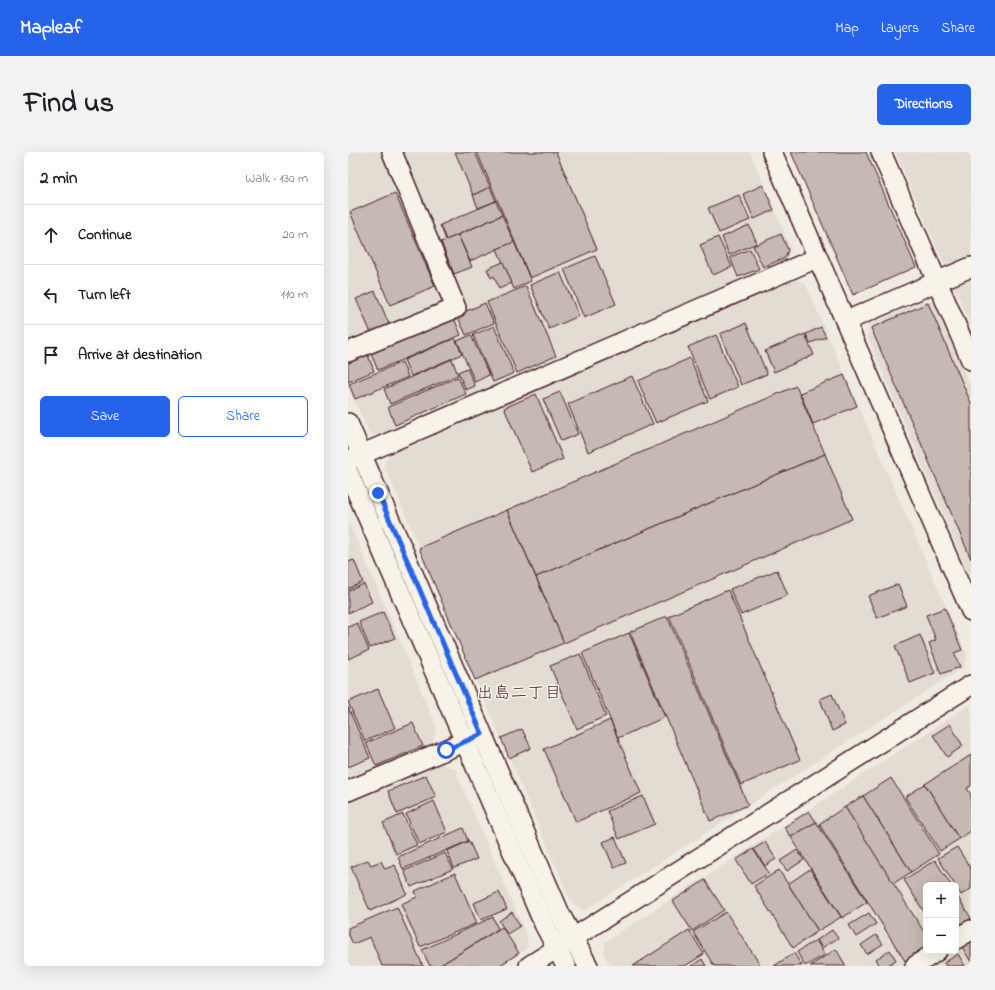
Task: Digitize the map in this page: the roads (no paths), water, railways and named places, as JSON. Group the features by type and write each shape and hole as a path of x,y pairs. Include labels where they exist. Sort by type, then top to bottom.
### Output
{"street":[{"path":"348,352 456,308 392,152"},
{"path":"772,152 971,611"},
{"path":"881,152 971,360"},
{"path":"355,457 817,258"},
{"path":"846,321 971,267"},
{"path":"348,423 355,457 378,493 482,734 564,943 566,966"},
{"path":"348,472 354,504 465,742 544,924 588,966"},
{"path":"354,504 378,493"},
{"path":"529,966 971,686"},
{"path":"348,791 482,734"},
{"path":"959,937 971,930"},
{"path":"915,966 933,954"}],"district":[{"name":"出島二丁目","path":"519,692"}]}
